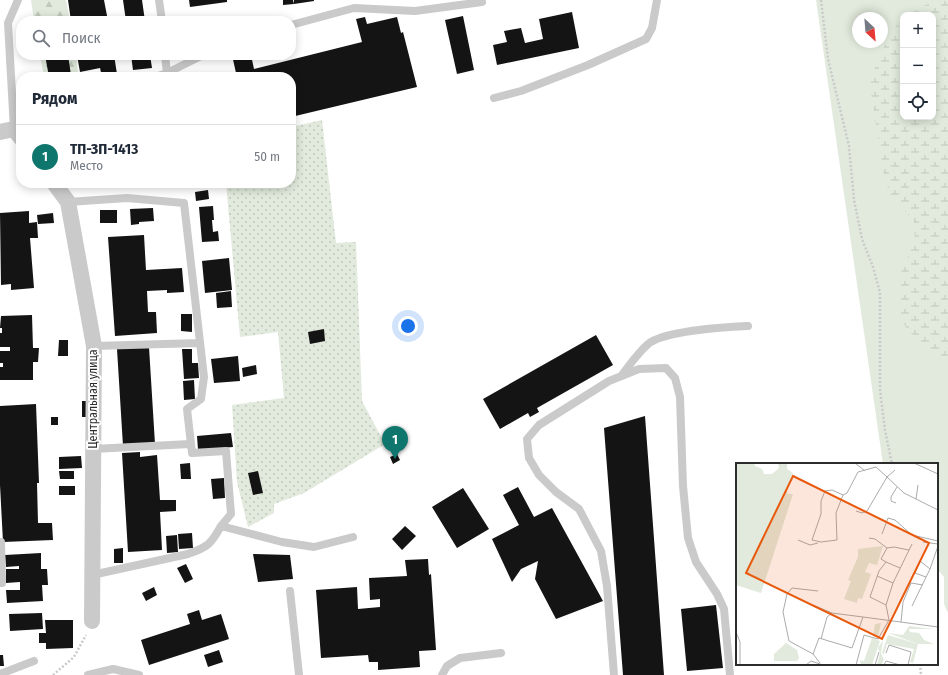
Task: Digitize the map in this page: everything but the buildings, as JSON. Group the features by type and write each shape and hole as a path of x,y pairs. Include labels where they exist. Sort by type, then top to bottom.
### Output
{"street":[{"name":"Центральная улица","path":"58,188 68,202 94,346 92,621"}],"lane":[{"path":"14,131 8,23 18,0"},
{"path":"159,0 161,16"},
{"path":"354,8 358,0"},
{"path":"494,98 520,91 646,39 652,28 657,0"},
{"path":"296,24 354,8 415,11 482,2"},
{"path":"166,60 167,72"},
{"path":"169,72 193,60"},
{"path":"68,202 127,198 184,203 204,377 201,399 187,409 190,444 192,454 226,451 231,514 221,526 212,542 200,550 92,575"},
{"path":"621,376 648,344 666,336 705,329 748,326"},
{"path":"94,346 200,343"},
{"path":"614,675 608,586 601,551 579,509 556,492 539,475 529,458 527,439 540,425 609,381 639,369 666,368 675,378 680,397 683,486 688,538 696,562 717,594 724,609 730,675"},
{"path":"93,449 190,444"},
{"path":"221,526 282,542 314,547 353,537"},
{"path":"0,536 2,583"},
{"path":"290,591 299,675"},
{"path":"442,675 447,666 460,658 502,653"},
{"path":"0,674 34,661"},
{"path":"88,675 113,669 139,675"}],"path":[{"path":"821,0 828,59 849,146 854,200 862,239 873,267 880,294 880,390 885,430 892,463"},
{"path":"53,675 74,657 92,621"},
{"path":"920,665 921,675"}],"green space":[{"path":"31,0 66,0 69,16 33,16"},
{"path":"816,0 948,0 948,613 944,604 944,577 938,570 938,463 883,463"},
{"path":"939,0 948,0 948,364 908,331 899,315 899,277 915,241 914,222 890,194 884,176 869,81 884,48 888,48 888,38 892,29 900,23 900,120 936,120 936,12 914,12 920,7"},
{"path":"41,60 77,60 78,72 43,72"},
{"path":"322,120 336,243 356,242 362,401 385,444 304,493 274,504 274,513 248,527 237,482 232,405 284,398 278,332 240,337 226,188 296,188 296,126"}],"place":[{"name":"ТП-ЗП-1413","path":"395,459"}]}
